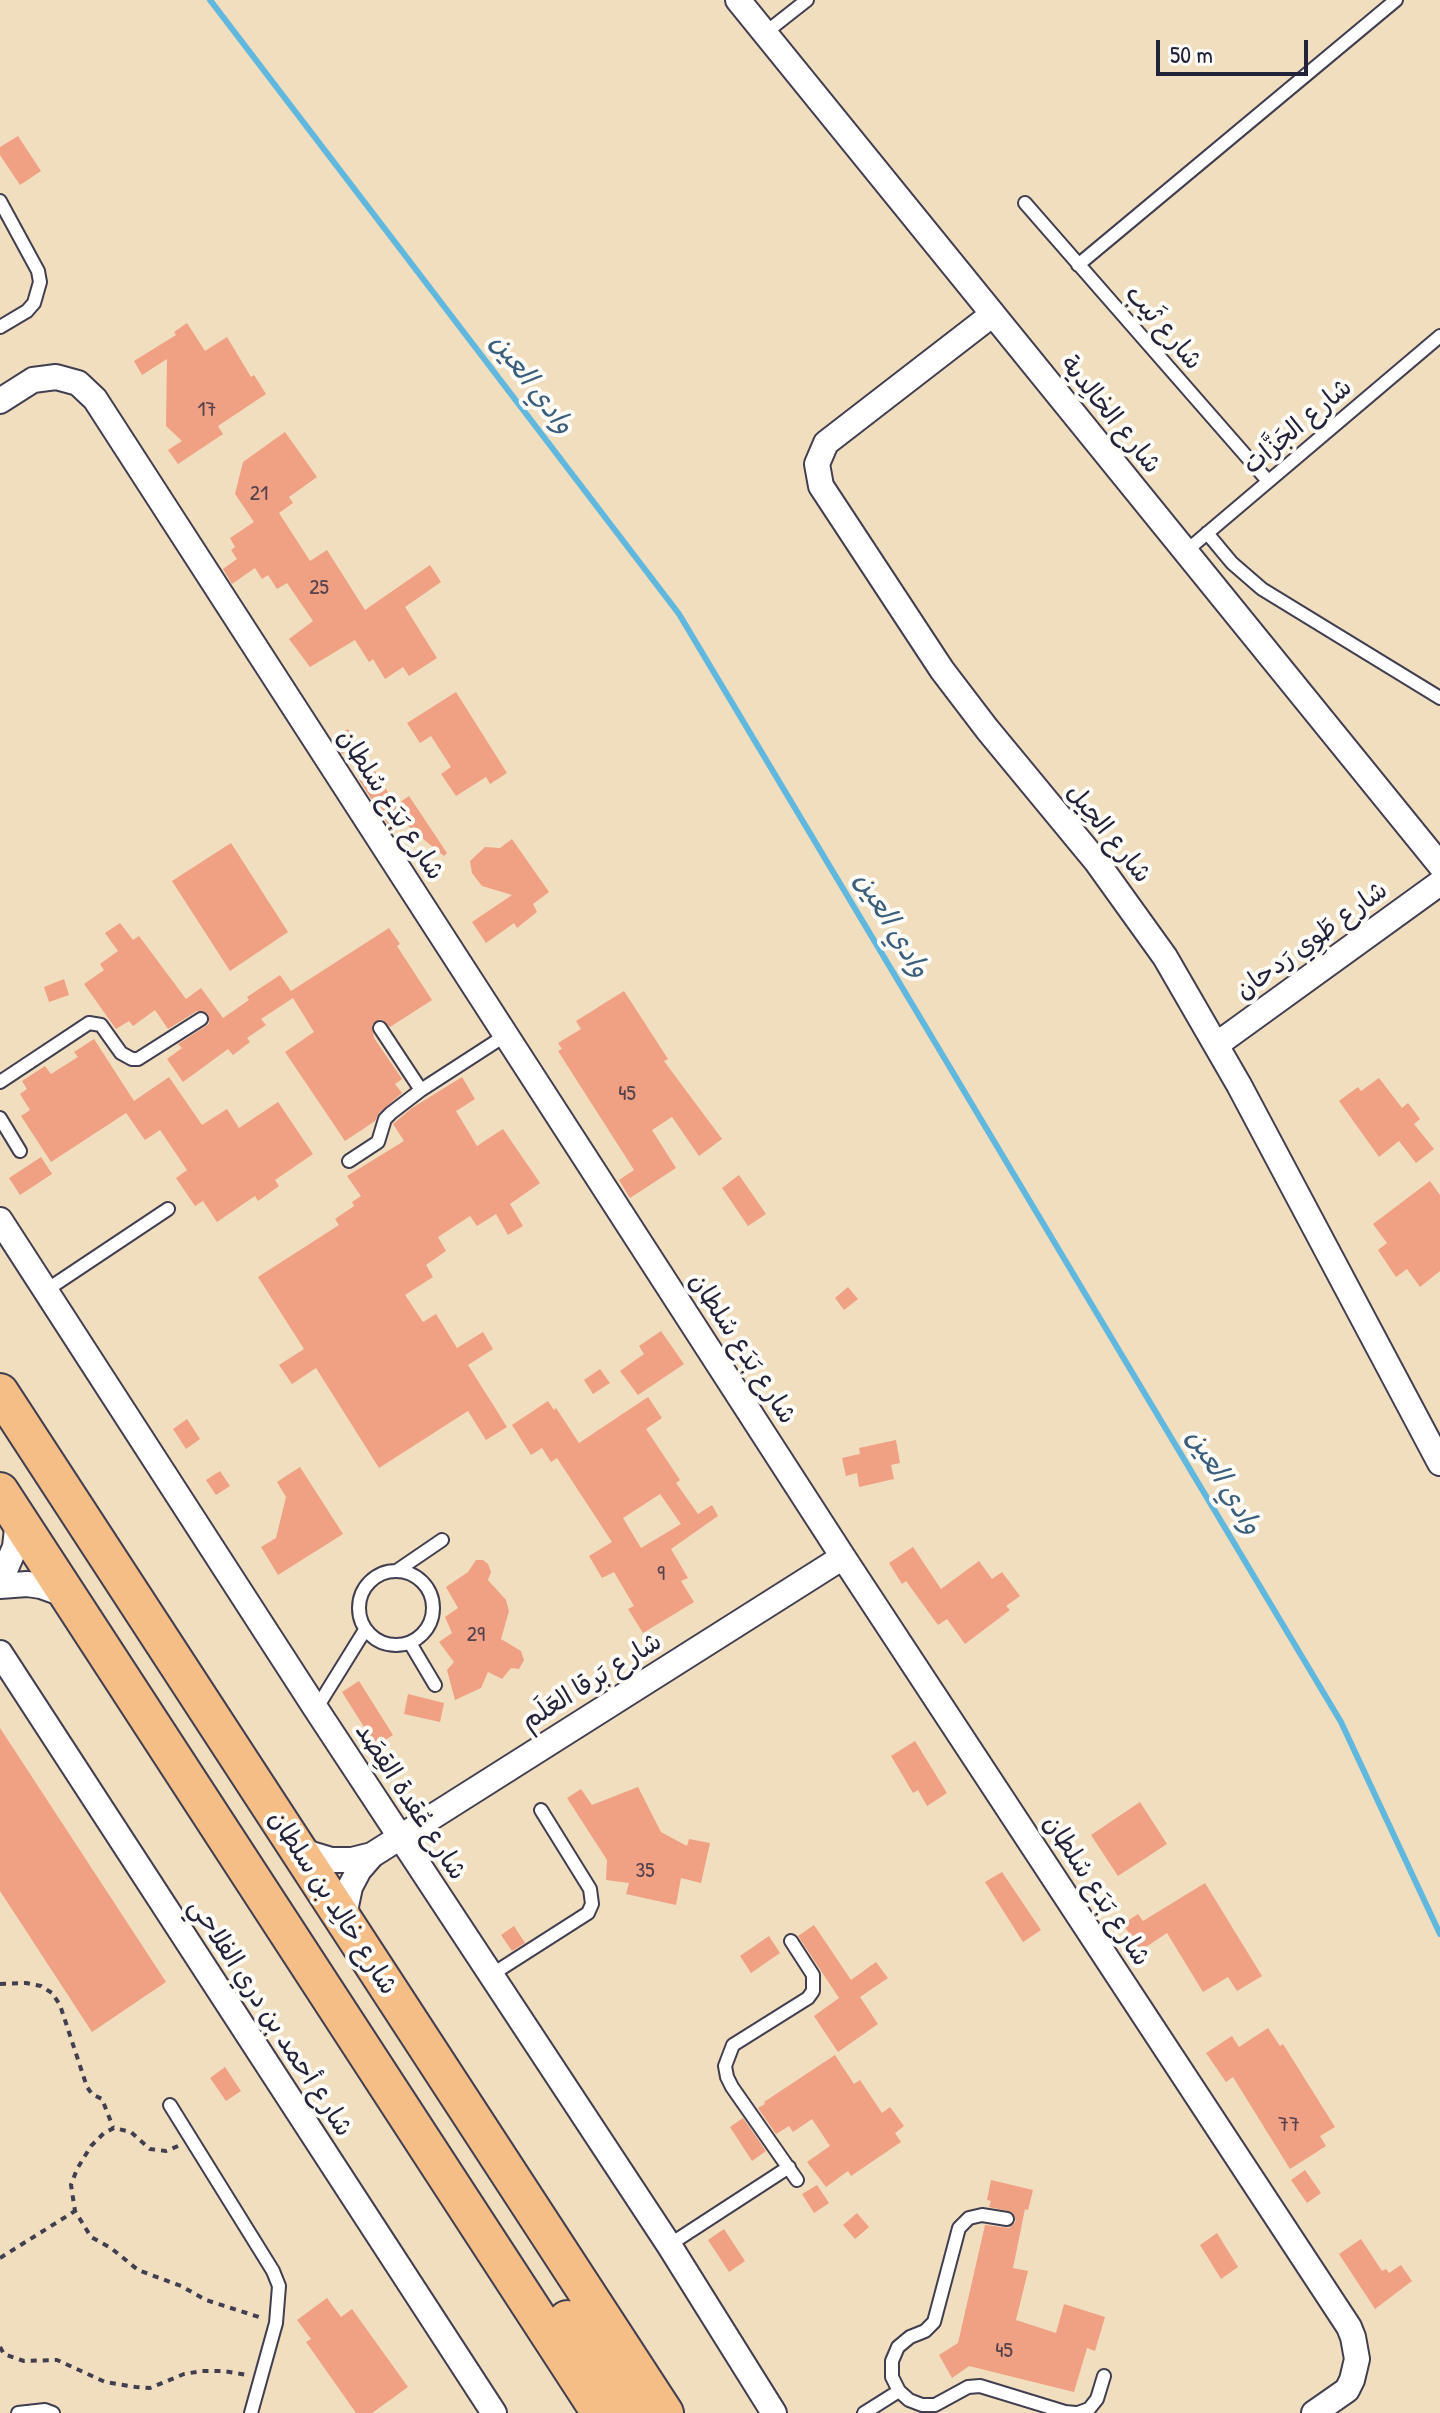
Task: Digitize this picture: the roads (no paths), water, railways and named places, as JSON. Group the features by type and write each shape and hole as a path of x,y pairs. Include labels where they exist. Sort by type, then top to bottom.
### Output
{"main road":[{"name":"شارع خالِد بن سلطان","path":"0,1392 11,1418 294,1844 665,2413"},
{"name":"شارع خالِد بن سلطان","path":"9,1505 600,2413"},
{"path":"452,2186 477,2201 498,2221 632,2413"}],"street":[{"name":"شارع الخالِدية","path":"738,0 1185,552 1437,855"},
{"name":"شارع الحِيل","path":"993,314 836,434 820,453 817,475 821,486 942,670 1120,892 1165,957 1216,1045 1440,1463"},
{"name":"شارع بَدَع سُلطان","path":"0,401 33,380 56,377 78,383 95,399 843,1557 1349,2327 1357,2359 1352,2380 1347,2390 1314,2413"},
{"name":"شارع طَوِي رَدحان","path":"1216,1045 1440,883"},
{"name":"شارع عُقدة القِصَد","path":"0,1220 400,1838 669,2245 774,2413"},
{"path":"9,1505 15,1547 0,1584 41,1586 69,1596"},
{"name":"شارع بَرقا العَلَم","path":"294,1844 311,1854 331,1860 352,1860 372,1855 843,1557"},
{"name":"شارع أحمد بن دري الفلاحي","path":"0,1653 494,2413"},
{"name":"شارع بَرقا العَلَم","path":"347,1925 346,1906 350,1887 372,1855"}],"lane":[{"path":"765,33 807,0"},
{"path":"1078,265 1396,0"},
{"path":"0,201 38,271 40,282 34,303 27,311 0,327"},
{"name":"شارع ثَيب","path":"1025,203 1268,481"},
{"name":"شارع الجَزَّات","path":"1185,552 1440,336"},
{"path":"1207,533 1232,563 1262,589 1440,698"},
{"path":"0,1082 89,1023 101,1025 121,1053 138,1059 201,1019"},
{"path":"380,1028 421,1090"},
{"path":"349,1161 378,1142 385,1119 421,1090 506,1035"},
{"path":"0,1118 20,1151"},
{"path":"45,1291 168,1209"},
{"path":"398,1570 414,1575 427,1586 433,1602 432,1619 424,1633 410,1643 394,1646 378,1641 365,1630 359,1615 360,1598 368,1583 381,1573 398,1570 442,1540"},
{"path":"316,1709 365,1630"},
{"path":"410,1643 435,1685"},
{"path":"491,1975 588,1913 592,1904 590,1889 541,1810"},
{"path":"791,1941 813,1975 813,1991 808,1998 733,2045 725,2066 732,2087 797,2180"},
{"path":"170,2105 273,2271 279,2286 276,2323 251,2413"},
{"path":"669,2245 789,2167"},
{"path":"1007,2219 982,2215 969,2218 959,2228 934,2322 898,2347 892,2361 892,2377 899,2391 909,2400 922,2405 935,2405 968,2387 980,2386 1077,2413 1089,2409 1097,2399 1104,2376"},
{"path":"864,2413 899,2391"},
{"path":"18,2413 45,2410 53,2413"}],"waterway":[{"name":"وادي العين","path":"210,0 679,614 1341,1722 1440,1934"}]}
